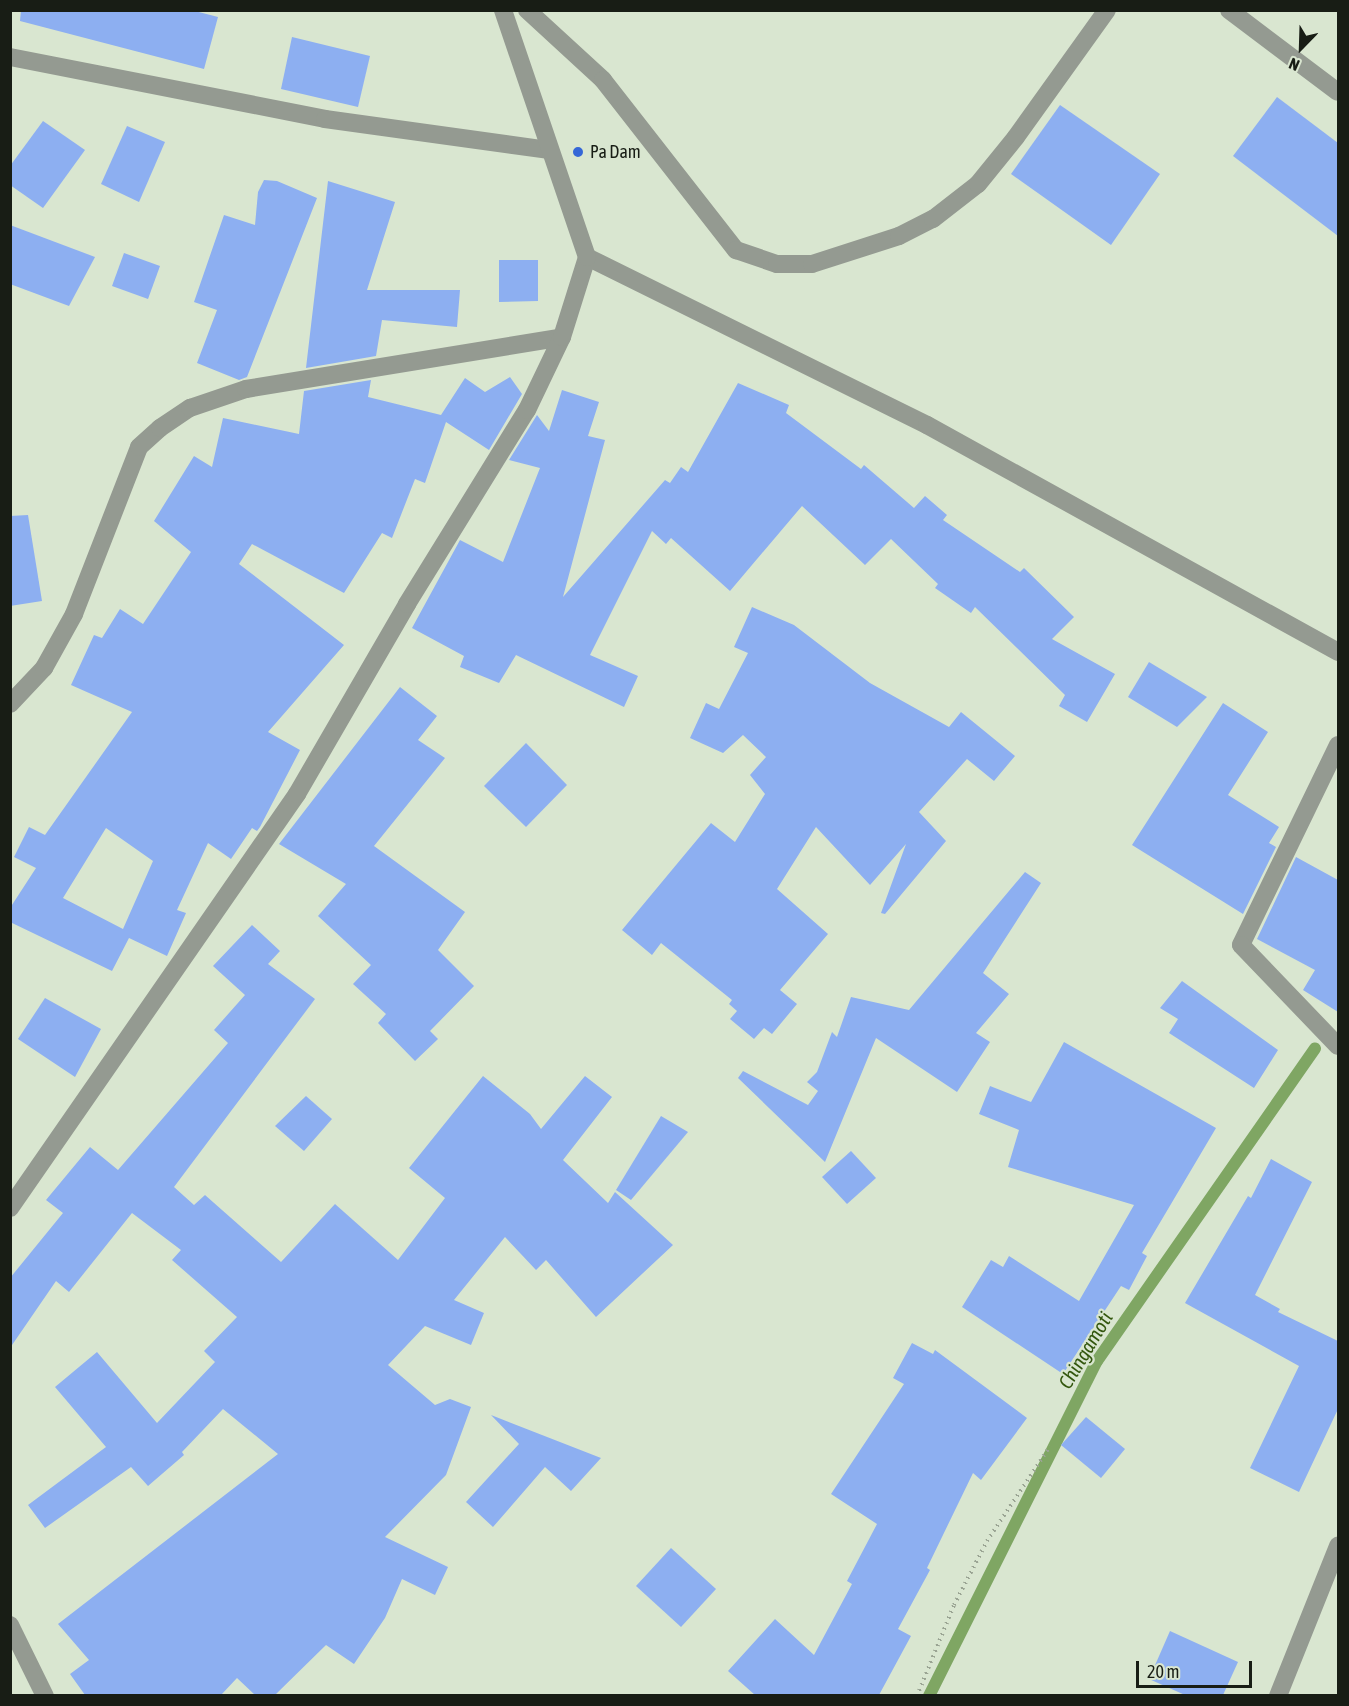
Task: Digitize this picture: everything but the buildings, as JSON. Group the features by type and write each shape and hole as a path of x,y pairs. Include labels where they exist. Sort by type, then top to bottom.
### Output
{"street":[{"path":"10,1208 297,794 407,604 527,410 562,337 587,257 503,10"},
{"path":"527,10 603,80 736,250 777,264 812,264 899,236 933,219 978,184 1107,10"},
{"path":"1229,10 1338,92"},
{"path":"10,57 325,119 549,150"},
{"path":"587,257 927,425 1338,652"},
{"path":"10,704 44,668 74,614 139,447 160,428 190,408 246,389 562,337"},
{"path":"1338,745 1241,945 1338,1046"},
{"path":"1278,1695 1338,1546"},
{"path":"10,1625 45,1695"}],"path":[{"path":"917,1695 954,1605 987,1540 1050,1446"}],"waterway":[{"name":"Chingamoti","path":"929,1696 1097,1361 1315,1048"}],"place":[{"name":"Pa Dam","path":"578,152"}]}
